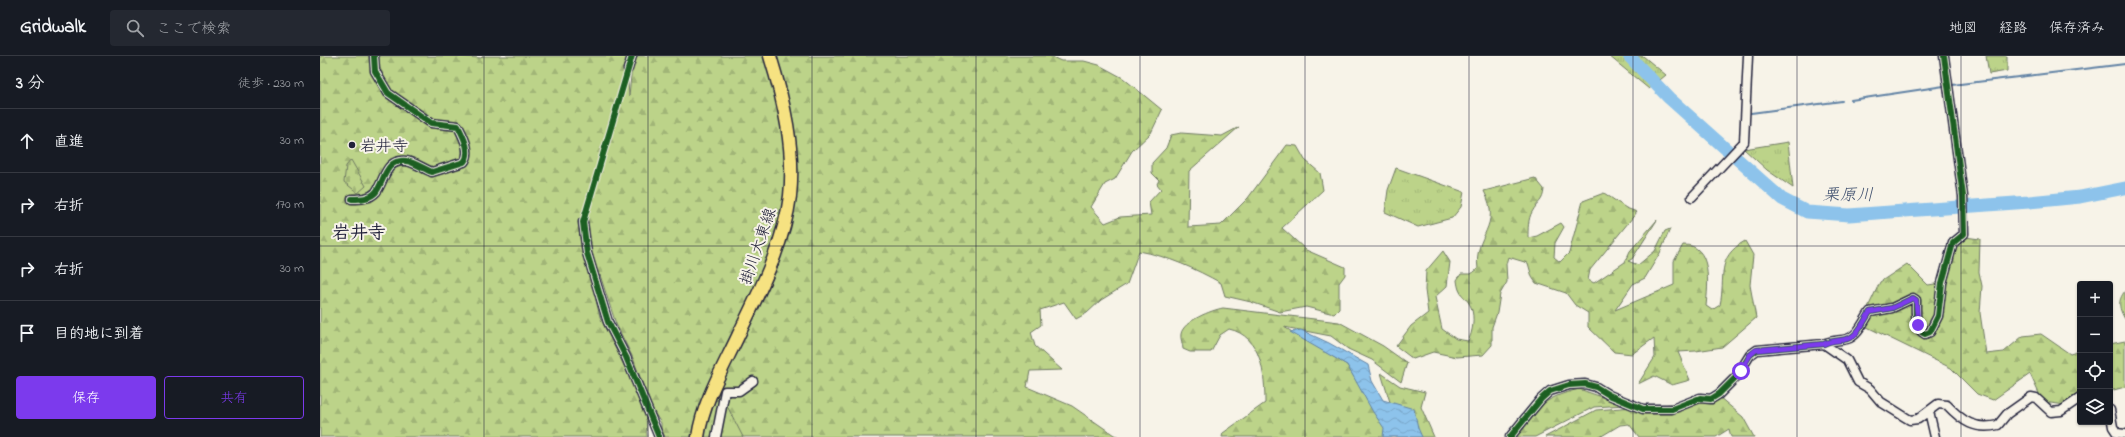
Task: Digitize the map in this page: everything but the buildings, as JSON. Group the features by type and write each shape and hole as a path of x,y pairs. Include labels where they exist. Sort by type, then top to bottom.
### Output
{"main road":[{"name":"掛川大東線","path":"698,437 700,427 716,383 764,282 782,231 790,197 791,162 787,119 770,56"}],"street":[{"path":"352,199 366,198 375,192 384,172 398,162 406,161 432,172 464,162 467,158 468,152 458,126 430,123 388,93 375,72 374,56"},
{"path":"628,69 632,56"},
{"path":"1692,197 1744,142 1748,56"},
{"path":"1510,437 1542,399 1550,391 1557,388 1585,384 1596,387 1609,395 1643,409 1672,409 1700,398 1711,399 1719,394 1737,376 1750,355 1756,350 1824,344 1849,338 1858,331 1870,312 1892,308 1913,298 1916,300 1918,325 1920,331 1925,334 1930,332 1938,316 1942,283 1953,243 1964,234 1963,196 1944,56"},
{"path":"584,222 587,253 608,322 626,357 659,437"},
{"path":"1824,344 1847,360 1858,382 1870,388 1881,402 1894,412 1910,420 1918,419 1938,404 1948,405 1959,418 1983,427 1998,425 2007,414 2031,397 2036,398 2046,409 2051,412 2061,411 2077,400"},
{"path":"716,437 725,391 739,391 753,381"},
{"path":"1928,411 1935,437"},
{"path":"2113,425 2117,433 2125,434"}],"green space":[{"path":"320,56 456,56 481,58 483,56 629,56 627,68 629,96 633,56 1050,56 1061,61 1084,61 1099,65 1123,78 1162,110 1151,133 1132,151 1115,179 1105,184 1091,207 1105,223 1120,217 1151,215 1149,202 1161,189 1157,184 1159,180 1152,173 1152,163 1166,148 1171,135 1181,133 1222,136 1239,127 1189,171 1188,227 1221,225 1248,198 1287,145 1297,146 1305,160 1320,173 1323,190 1282,228 1306,250 1345,267 1345,275 1339,283 1339,309 1334,314 1306,307 1280,312 1251,302 1225,296 1221,283 1171,260 1139,251 1127,284 1101,300 1087,313 1076,319 1064,302 1040,310 1041,325 1031,332 1035,346 1062,370 1030,371 1027,387 1072,406 1114,435 1120,437 743,437 723,398 705,404 693,437 665,437 661,429 661,423 653,411 632,356 616,324 600,275 596,300 600,317 633,384 646,417 647,437 320,437"},
{"path":"1609,56 1643,56 1666,75 1649,89"},
{"path":"1986,56 2007,56 2007,71 1989,74"},
{"path":"1788,142 1793,188 1767,170 1744,149"},
{"path":"351,160 366,186 358,193 344,182 346,166"},
{"path":"1396,168 1464,192 1461,207 1452,218 1418,227 1385,212 1388,190"},
{"path":"1535,178 1544,189 1541,199 1534,208 1530,218 1528,238 1537,236 1561,223 1564,227 1555,243 1554,257 1560,262 1569,253 1583,201 1604,193 1626,208 1637,212 1590,270 1588,280 1594,283 1625,262 1630,251 1657,220 1632,259 1628,261 1638,265 1655,251 1665,231 1670,229 1660,253 1645,278 1633,284 1615,310 1674,285 1674,261 1683,245 1693,247 1700,251 1704,259 1708,278 1706,306 1712,310 1720,305 1725,261 1736,247 1745,241 1753,255 1750,285 1756,318 1722,347 1678,352 1690,380 1672,385 1654,376 1638,384 1655,357 1654,338 1632,354 1614,352 1588,327 1588,313 1575,305 1566,293 1536,283 1532,277 1528,263 1508,257 1506,264 1507,282 1500,294 1497,313 1492,327 1492,345 1483,355 1457,357 1433,352 1413,359 1396,346 1411,326 1428,313 1425,290 1426,271 1443,251 1450,262 1447,286 1435,297 1442,329 1456,339 1468,341 1473,324 1473,315 1469,303 1459,290 1457,280 1461,274 1471,274 1478,269 1480,247 1489,223 1490,214 1489,204 1484,191"},
{"path":"1965,237 1980,239 1979,272 1982,286 1980,313 1986,354 2004,352 2023,336 2041,334 2070,354 2077,352 2077,401 2066,405 2043,402 2030,374 1993,400 1977,394 1951,368 1863,325 1863,318 1880,282 1907,264 1928,285 1942,283 1956,248"},
{"path":"2125,291 2125,319 2121,312 2120,302"},
{"path":"1223,308 1339,322 1383,346 1407,363 1401,382 1372,360 1348,349 1331,336 1284,327 1347,365 1380,420 1390,402 1381,373 1400,386 1425,392 1421,407 1434,437 1222,437 1223,433 1265,403 1264,381 1259,358 1255,348 1249,340 1240,333 1229,329 1220,335 1211,352 1190,352 1183,349 1181,334 1183,329 1199,317"},
{"path":"2125,341 2125,387 2113,390 2113,353 2113,343"},
{"path":"1579,389 1625,405 1594,407 1535,437 1515,437 1541,406 1556,396"},
{"path":"1719,397 1743,417 1754,437 1731,437 1729,429 1716,437 1639,437 1629,424 1620,425 1600,437 1545,437 1596,410 1710,401"},
{"path":"723,398 743,437 703,437 713,401"}],"water":[{"path":"1301,330 1329,343 1368,365 1372,381 1383,400 1414,409 1418,428 1422,437 1383,437 1384,428 1373,412 1347,365 1290,332"}],"waterway":[{"name":"栗原川","path":"1629,56 1669,98 1782,199 1807,212 1849,215 2029,202 2080,197 2125,188"},
{"path":"1952,85 2125,64"},
{"path":"1851,100 1944,86"},
{"path":"1751,113 1842,101"}],"tunnel":[{"path":"583,222 628,69"}],"cycle path":[{"path":"352,199 365,198 374,194 386,171 394,163 399,161 406,161 416,164 432,172 464,162 467,154 466,144 458,126 431,123 388,93 375,71 374,56"},
{"path":"632,56 583,222 587,253 608,322 626,357 659,437"},
{"path":"1510,437 1541,399 1550,391 1569,385 1585,384 1596,387 1609,395 1643,409 1672,409 1700,398 1711,399 1719,394 1737,376 1750,355 1757,350 1824,344 1832,341 1847,339 1858,332 1870,312 1892,308 1913,298 1916,300 1917,324 1921,332 1925,334 1930,332 1938,316 1942,283 1953,243 1964,234 1963,196 1944,56"}],"place":[{"name":"岩井寺","path":"352,145"}],"district":[{"name":"岩井寺","path":"359,232"}],"route":[{"path":"1741,371 1750,355 1756,350 1824,344 1849,338 1858,331 1870,312 1879,309 1892,308 1908,299 1913,298 1916,300 1918,325"}]}
